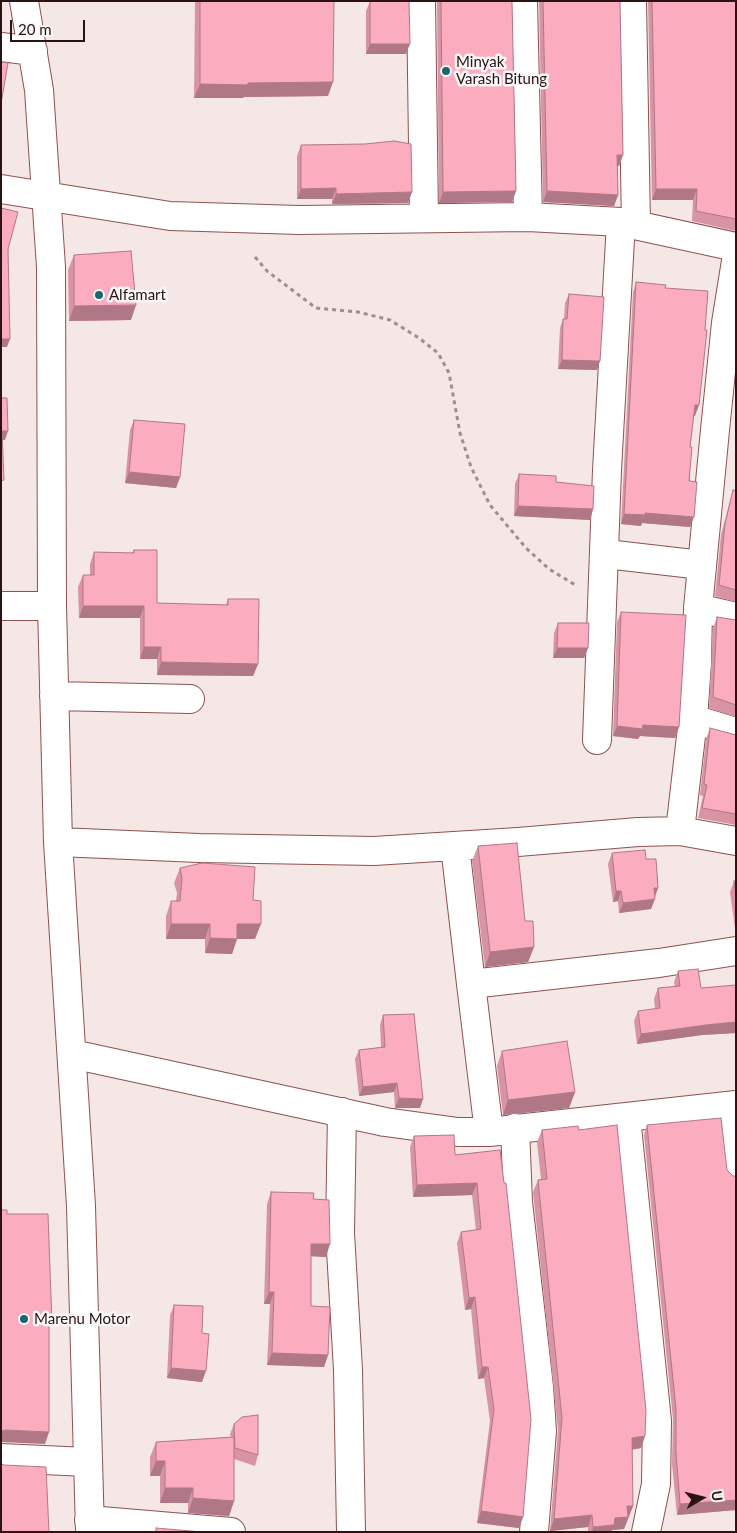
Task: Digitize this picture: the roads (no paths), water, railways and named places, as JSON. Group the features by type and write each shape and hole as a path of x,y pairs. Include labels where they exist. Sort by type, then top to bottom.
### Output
{"street":[{"path":"24,1 39,90 51,267 52,606 58,842 81,1206 90,1526 231,1532"},
{"path":"421,1 424,217"},
{"path":"523,1 528,217"},
{"path":"598,740 606,554 607,470 629,224 632,1"},
{"path":"1,47 33,51"},
{"path":"1,189 46,198 170,216 299,220 528,217 629,224 736,247"},
{"path":"680,831 693,719 698,608 702,566 725,333 736,261"},
{"path":"606,554 702,566"},
{"path":"1,606 52,606"},
{"path":"698,608 736,617"},
{"path":"54,696 190,699"},
{"path":"693,719 736,732"},
{"path":"58,842 199,848 374,851 638,832 680,831 736,841"},
{"path":"455,846 489,1132"},
{"path":"471,984 659,963 736,951"},
{"path":"72,1054 342,1112 418,1127 458,1132 489,1132 734,1106 736,1172"},
{"path":"342,1112 340,1232 348,1370 351,1532"},
{"path":"626,1117 657,1421 656,1484 646,1532"},
{"path":"515,1128 518,1202 539,1387 542,1431 534,1532"},
{"path":"1,1458 87,1462"}],"place":[{"name":"Minyak Varash Bitung","path":"446,71"},
{"name":"Alfamart","path":"99,295"},
{"name":"Marenu Motor","path":"24,1319"}]}
